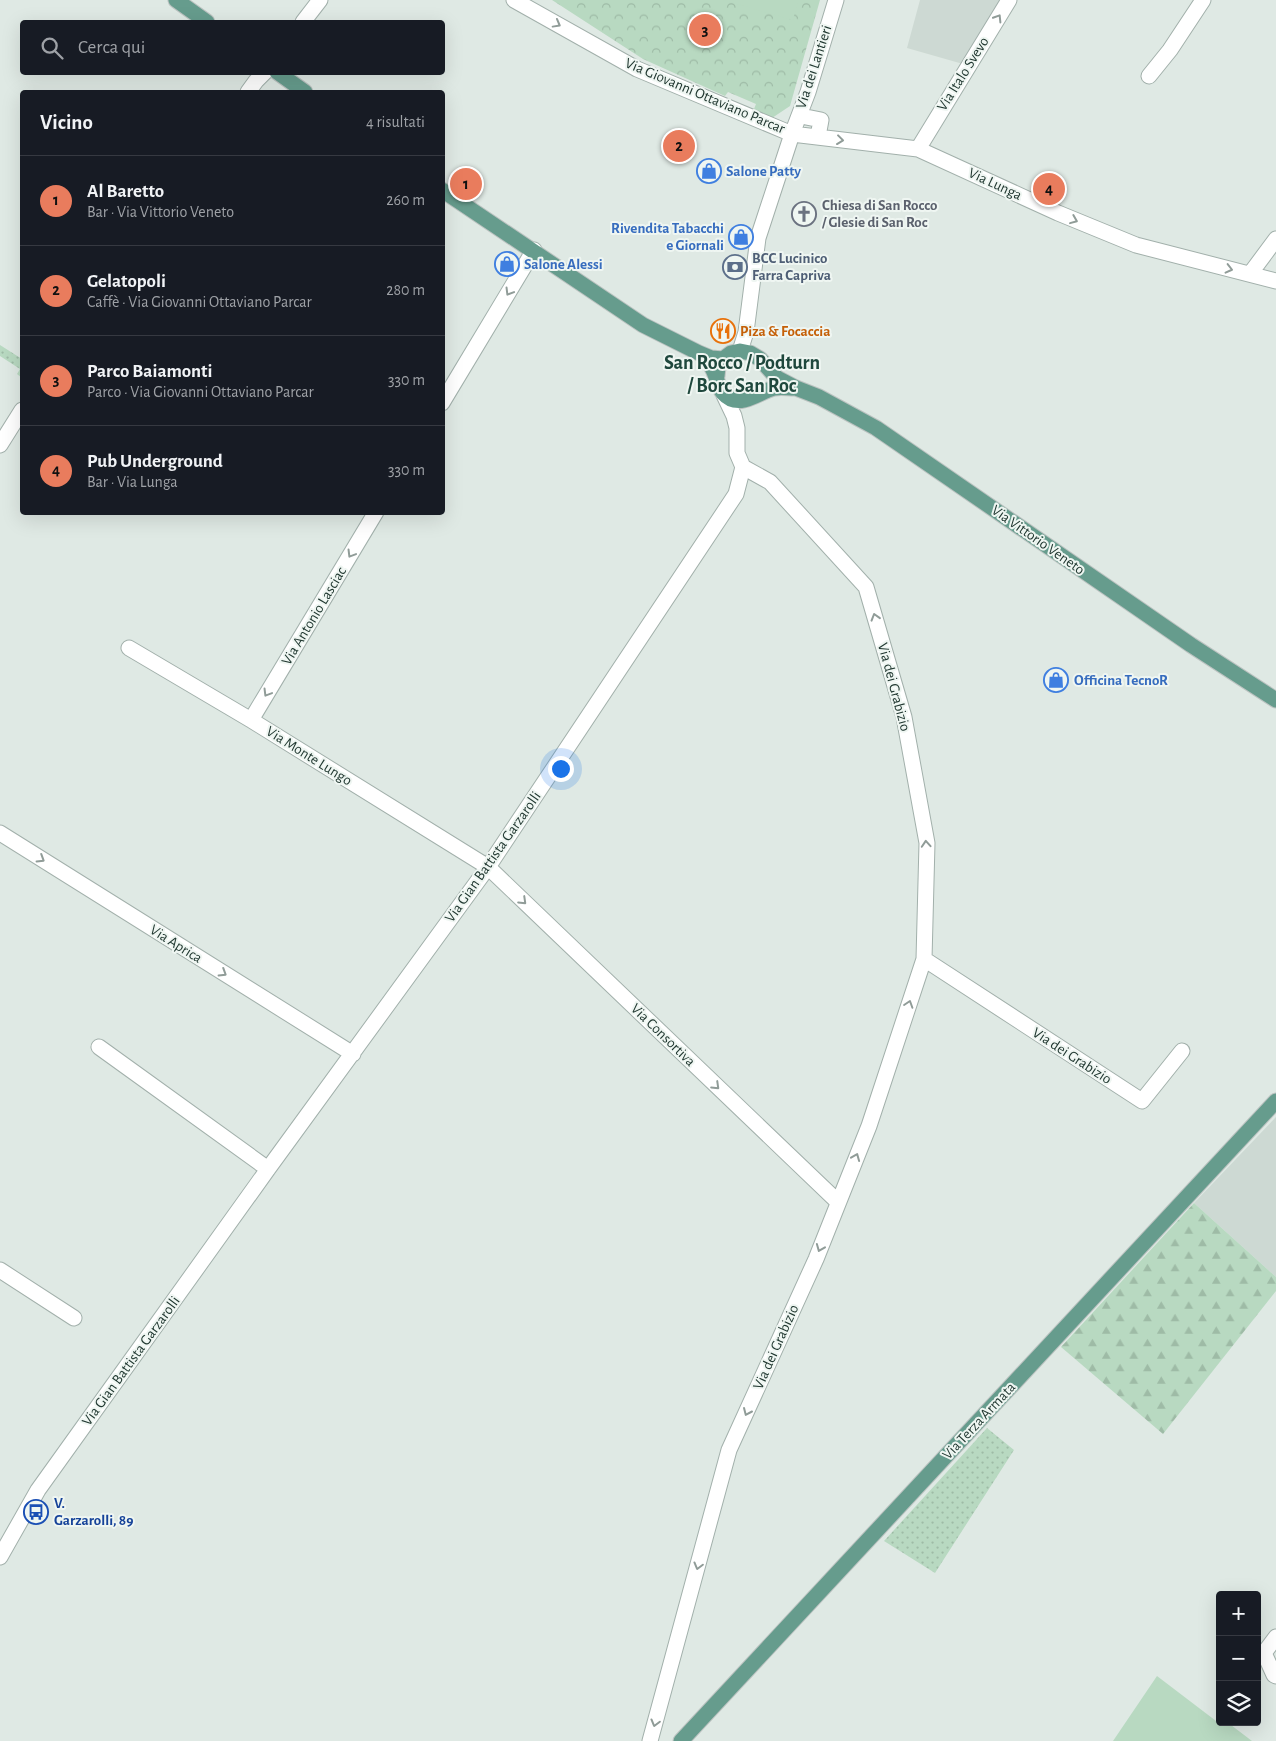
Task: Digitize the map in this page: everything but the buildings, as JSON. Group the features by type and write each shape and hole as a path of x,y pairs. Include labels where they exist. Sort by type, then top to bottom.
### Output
{"main road":[{"path":"176,0 204,20"},
{"path":"281,75 302,90"},
{"path":"445,192 478,216 534,250 642,325 699,353 711,358 723,359"},
{"path":"724,394 719,386 718,368 723,359 731,353 745,352"},
{"name":"Via Vittorio Veneto","path":"745,352 760,359 777,378 819,397 876,428 1191,646 1276,700"},
{"path":"699,353 710,364 717,376"},
{"path":"756,396 765,385 767,376 765,366"},
{"name":"Via Vittorio Veneto","path":"724,394 733,399 743,401 776,388 796,388"},
{"name":"Via Terza Armata","path":"681,1741 1276,1101"}],"street":[{"path":"305,20 320,0"},
{"name":"Via Giovanni Ottaviano Parcar","path":"514,0 637,69 792,134"},
{"name":"Via dei Lantieri","path":"745,352 758,238 774,184 808,92 836,0"},
{"name":"Via Italo Svevo","path":"918,149 1009,0"},
{"path":"1149,76 1170,50 1203,0"},
{"path":"249,90 262,75"},
{"path":"806,117 821,120 819,131"},
{"name":"Via Lunga","path":"792,134 918,149 1058,214 1136,245 1276,281"},
{"path":"1250,274 1276,239"},
{"path":"448,381 534,250"},
{"path":"724,394 732,410 737,428 737,453 744,467"},
{"path":"737,428 743,412 756,396"},
{"path":"0,446 20,413"},
{"name":"Via Gian Battista Garzarolli","path":"0,1557 38,1490 268,1169 488,867 736,494 744,467"},
{"name":"Via dei Grabizio","path":"650,1741 729,1450 816,1259 869,1126 924,959 927,843 904,717 866,587 770,482 744,467"},
{"name":"Via Antonio Lasciac","path":"251,720 374,515"},
{"name":"Via Monte Lungo","path":"129,648 251,720 488,867"},
{"name":"Via Aprica","path":"0,833 353,1054"},
{"name":"Via Consortiva","path":"488,867 838,1202"},
{"name":"Via dei Grabizio","path":"924,959 1142,1101 1182,1052"},
{"path":"99,1047 268,1169"},
{"path":"0,1270 74,1318"},
{"path":"1276,1637 1264,1653 1276,1676"}],"shaded area":[{"path":"920,0 1000,0 963,64 907,48"},
{"path":"1276,1117 1276,1277 1194,1203"}],"green space":[{"path":"552,0 820,0 790,106 772,118 754,109 756,104 728,92 725,96 643,59"},
{"path":"723,0 798,0 793,20"},
{"path":"0,345 20,358 20,369 0,356"},
{"path":"1194,1203 1276,1277 1276,1291 1163,1434 1061,1347"},
{"path":"987,1428 1014,1450 935,1573 884,1541"},
{"path":"1157,1676 1216,1721 1216,1726 1232,1726 1252,1741 1113,1741"}],"place":[{"name":"Parco Baiamonti","path":"705,30"},
{"name":"Gelatopoli","path":"679,146"},
{"name":"Salone Patty","path":"709,171"},
{"name":"Al Baretto","path":"466,184"},
{"name":"Pub Underground","path":"1049,189"},
{"name":"Chiesa di San Rocco / Glesie di San Roc","path":"804,214"},
{"name":"Rivendita Tabacchi e Giornali","path":"741,237"},
{"name":"Salone Alessi","path":"507,264"},
{"name":"BCC Lucinico Farra Capriva","path":"735,267"},
{"name":"Piza & Focaccia","path":"723,331"},
{"name":"Officina TecnoR","path":"1056,680"},
{"name":"V. Garzarolli, 89","path":"36,1512"}],"district":[{"name":"San Rocco / Podturn / Borc San Roc","path":"742,374"}]}
